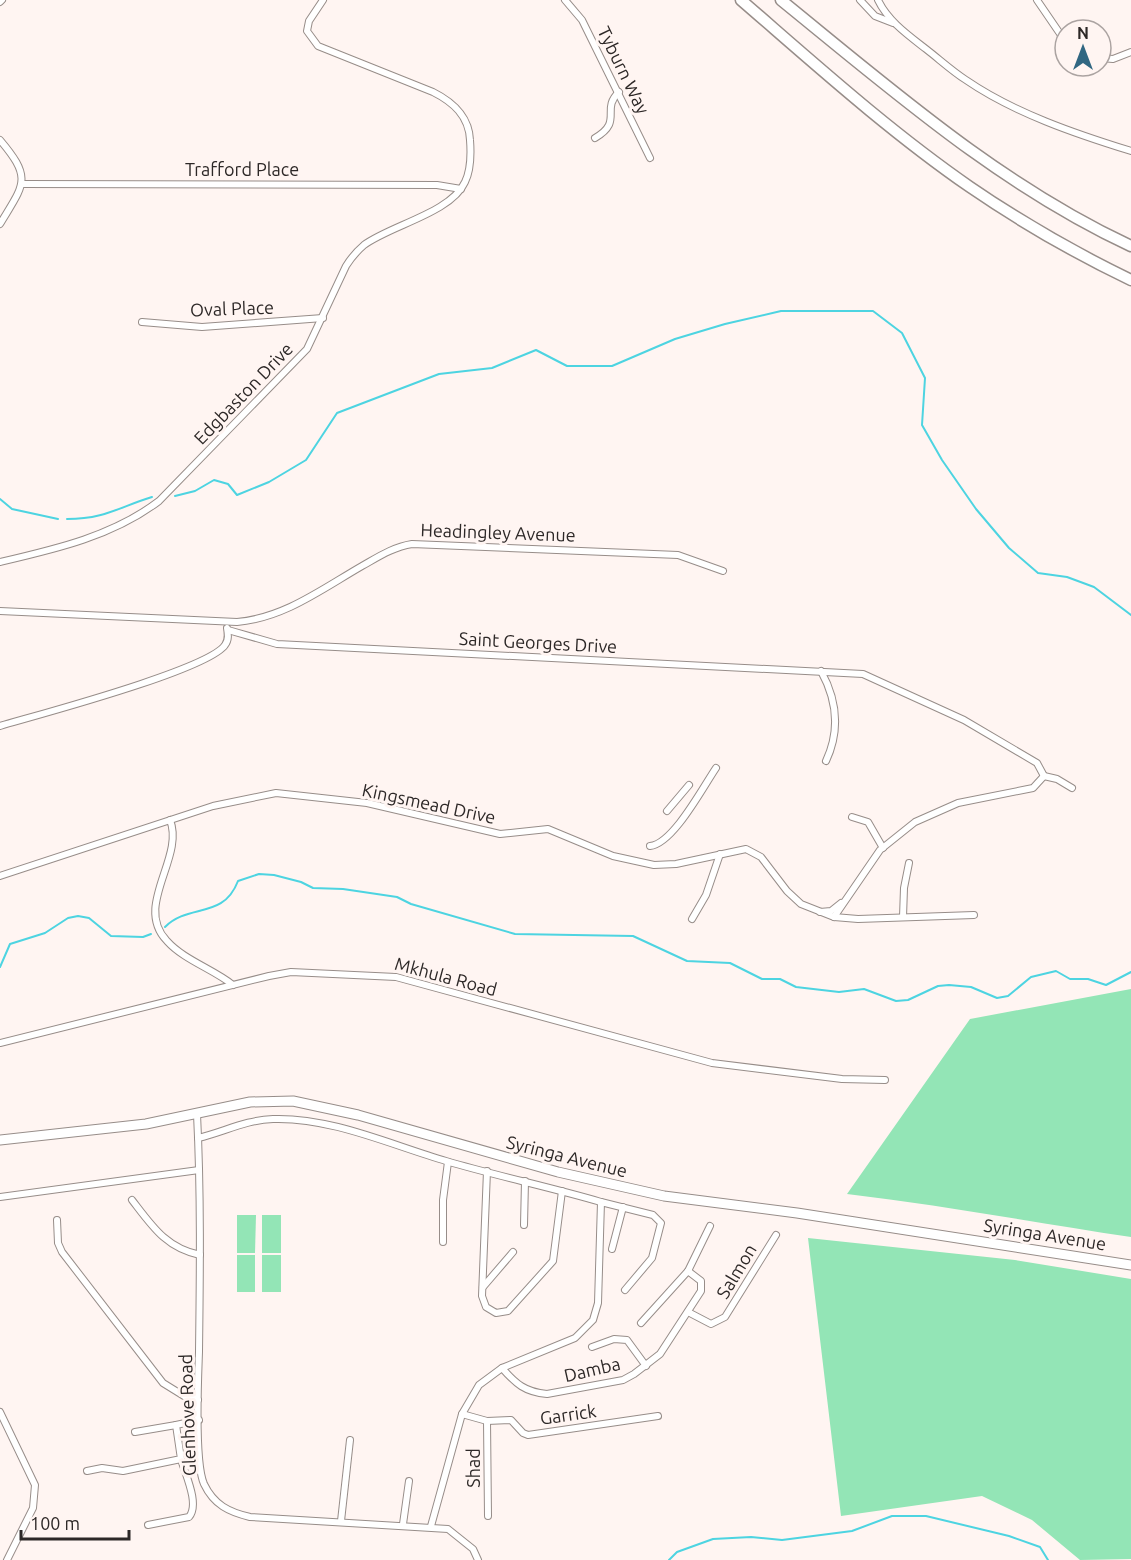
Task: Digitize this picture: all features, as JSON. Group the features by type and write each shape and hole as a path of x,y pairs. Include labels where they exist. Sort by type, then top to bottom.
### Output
{"highway":[{"path":"741,0 862,104 969,186 1080,255 1131,280"},
{"path":"781,0 980,158 1047,201 1131,246"}],"street":[{"path":"323,0 309,21 307,30 318,46 433,92 450,101 457,108 470,133 471,150 467,177 460,189"},
{"name":"Tyburn Way","path":"565,0 582,20 650,158"},
{"path":"860,0 875,16 896,24"},
{"path":"878,0 896,24 966,80 1044,119 1131,151"},
{"path":"1037,0 1053,23"},
{"path":"1113,58 1131,52"},
{"path":"595,138 607,131 610,125 612,101 619,92"},
{"path":"0,140 21,169 22,184 0,224"},
{"name":"Trafford Place","path":"22,184 437,185 460,189"},
{"name":"Edgbaston Drive","path":"0,562 77,543 127,521 152,506 307,349 346,266 355,254 377,237 443,204 460,189"},
{"name":"Oval Place","path":"142,322 202,327 323,318"},
{"name":"Headingley Avenue","path":"0,611 226,621 259,619 286,610 390,550 412,544 678,555 690,557 723,571"},
{"path":"0,726 183,669 222,649 227,640 226,621"},
{"name":"Saint Georges Drive","path":"228,630 277,644 862,674 901,690 1006,744 1037,764 1044,776 1057,779 1072,788"},
{"path":"821,671 834,695 834,737 826,761"},
{"path":"650,846 663,842 675,829 716,768"},
{"path":"834,917 883,848 908,827 930,813 958,803 1033,788 1044,776"},
{"path":"667,810 689,785"},
{"name":"Kingsmead Drive","path":"0,876 170,820 262,794 290,794 367,803 500,834 548,829 613,856 654,865 676,864 739,849 753,851 801,904 834,917 858,919 974,915"},
{"path":"852,817 868,822 883,848"},
{"path":"170,820 172,840 156,909 158,928 172,946 233,985"},
{"path":"692,919 706,895 720,854"},
{"path":"903,917 904,888 909,863"},
{"path":"817,912 831,911 846,899"},
{"path":"846,899 845,912 858,919"},
{"name":"Mkhula Road","path":"0,1043 291,972 396,977 712,1063 842,1079 885,1080"},
{"name":"Syringa Avenue","path":"0,1140 146,1124 267,1100 306,1103 558,1172 664,1197 797,1213 1131,1265"},
{"name":"Glenhove Road","path":"197,1114 200,1255 198,1400 203,1482 217,1503 231,1513 250,1517 403,1524 448,1529 473,1549 478,1560"},
{"path":"198,1138 218,1134 247,1121 295,1120 347,1131 487,1172 658,1217 661,1223 652,1258 625,1290"},
{"path":"443,1242 443,1200 448,1161"},
{"path":"0,1197 199,1170"},
{"path":"487,1172 483,1288 486,1307 496,1313 508,1311 553,1261 562,1191"},
{"path":"524,1225 525,1181"},
{"path":"132,1200 163,1239 180,1249 200,1255"},
{"path":"431,1526 462,1414 478,1385 502,1368 575,1338 593,1320 598,1303 601,1202"},
{"path":"612,1249 623,1207"},
{"path":"57,1220 58,1244 85,1284 163,1383 184,1396 198,1400"},
{"path":"641,1323 688,1271 710,1226"},
{"name":"Salmon","path":"688,1312 711,1324 725,1317 776,1235"},
{"path":"483,1288 513,1252"},
{"name":"Damba","path":"502,1368 524,1389 546,1394 623,1380 660,1354 702,1291 703,1285 688,1271"},
{"path":"592,1347 614,1339 622,1339 633,1346 646,1366"},
{"path":"0,1412 35,1485 33,1508 7,1560"},
{"name":"Garrick","path":"462,1414 487,1421 511,1420 523,1433 528,1435 658,1416"},
{"path":"135,1432 199,1420"},
{"name":"Shad","path":"487,1421 488,1516"},
{"path":"148,1526 189,1517 192,1513 193,1503 181,1459 176,1425"},
{"path":"341,1521 350,1440"},
{"path":"87,1471 102,1468 123,1471 181,1459"},
{"path":"403,1524 409,1481"}],"green space":[{"path":"1131,989 1131,1237 847,1194 970,1019"},
{"path":"237,1215 256,1215 255,1253 237,1253"},
{"path":"262,1215 281,1215 281,1253 262,1253"},
{"path":"808,1238 1015,1260 1131,1279 1131,1559 1080,1560 1032,1520 982,1496 841,1516"},
{"path":"237,1255 255,1255 255,1292 237,1292"},
{"path":"262,1255 281,1255 281,1292 262,1292"}],"waterway":[{"path":"175,496 195,491 214,480 228,484 237,495 269,482 306,460 337,413 439,374 492,368 536,350 567,366 612,366 675,339 781,311 873,311 902,333 925,378 922,425 942,460 976,509 1009,548 1038,573 1067,577 1094,587 1131,615"},
{"path":"67,519 102,515 152,497"},
{"path":"0,499 12,509 58,519"},
{"path":"165,927 184,915 224,901 232,893 238,881 259,874 274,875 301,882 313,888 343,889 397,897 411,904 515,934 633,936 687,961 730,963 762,979 780,979 796,987 839,992 864,989 896,1001 908,1000 938,986 949,985 971,987 997,998 1008,996 1031,977 1056,971 1070,979 1088,979 1106,985 1131,972"},
{"path":"0,967 10,944 45,933 68,918 78,916 89,918 111,936 143,937 151,934"},
{"path":"669,1560 677,1552 713,1539 751,1537 782,1540 852,1531 892,1516 926,1516 1009,1536 1040,1547 1048,1560"}]}
